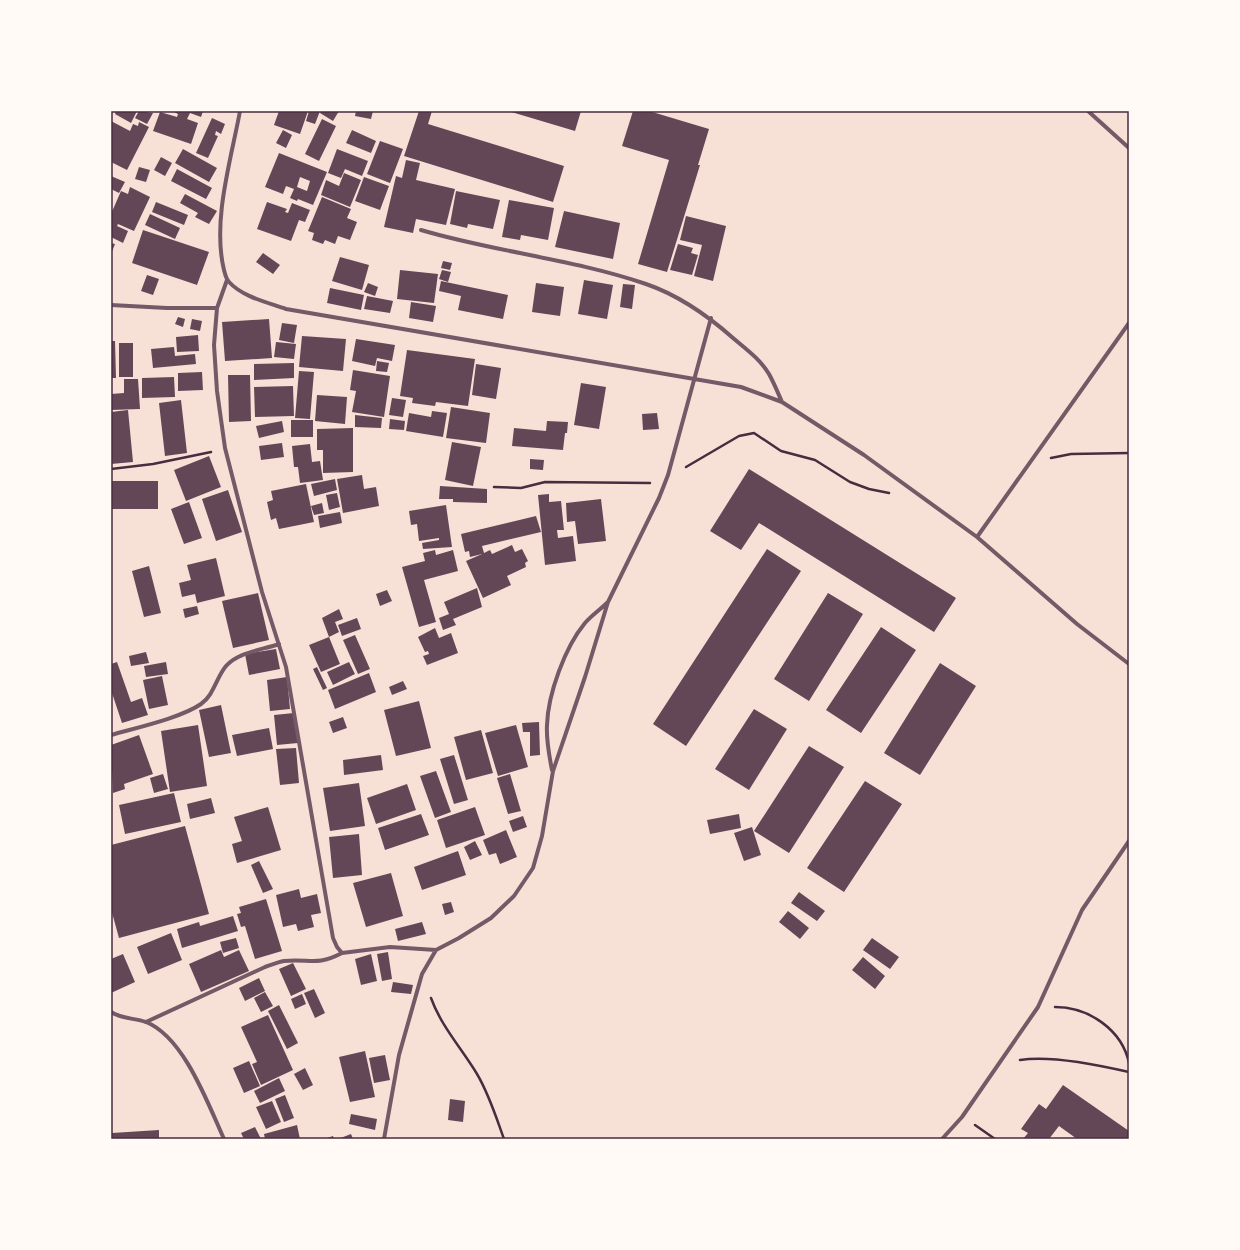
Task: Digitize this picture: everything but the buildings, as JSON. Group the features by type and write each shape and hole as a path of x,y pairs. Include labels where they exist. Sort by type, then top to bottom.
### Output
{"street":[{"path":"240,111 226,188 220,236 221,257 227,280 217,308 214,345 217,391 225,448 262,592 286,666 333,938 342,953"},
{"path":"1088,111 1129,148"},
{"path":"421,230 456,240 570,264 647,284 679,299 711,318 756,357 769,374 782,402"},
{"path":"227,280 240,291 286,309 741,387 782,402 858,451 977,537 1077,624 1129,664"},
{"path":"111,305 167,308 217,308"},
{"path":"384,1139 399,1055 422,974 436,950 491,918 514,896 533,868 542,836 552,771 608,602 668,475 693,379 711,318"},
{"path":"977,537 1129,323"},
{"path":"552,771 547,744 546,724 552,692 565,658 574,640 586,622 608,602"},
{"path":"111,735 168,718 201,704 210,696 226,666 246,654 279,644"},
{"path":"942,1139 962,1117 1038,1007 1082,910 1129,841"},
{"path":"146,1022 265,967 283,961 316,963 328,960 342,953 390,947 436,950"},
{"path":"111,1012 126,1019 146,1022 168,1038 187,1062 224,1139"}],"path":[{"path":"668,475 692,464 739,436 754,434 781,451 815,460 838,476 869,489 882,492 917,493"},
{"path":"111,469 153,464 225,448"},
{"path":"1031,462 1071,454 1129,453"},
{"path":"494,487 521,488 545,482 664,484"},
{"path":"422,974 432,1002 443,1023 467,1057 484,1087 504,1139"},
{"path":"1038,1007 1061,1007 1078,1010 1109,1027 1124,1046 1129,1064"},
{"path":"1000,1064 1040,1059 1129,1072"},
{"path":"962,1117 995,1139"}]}
